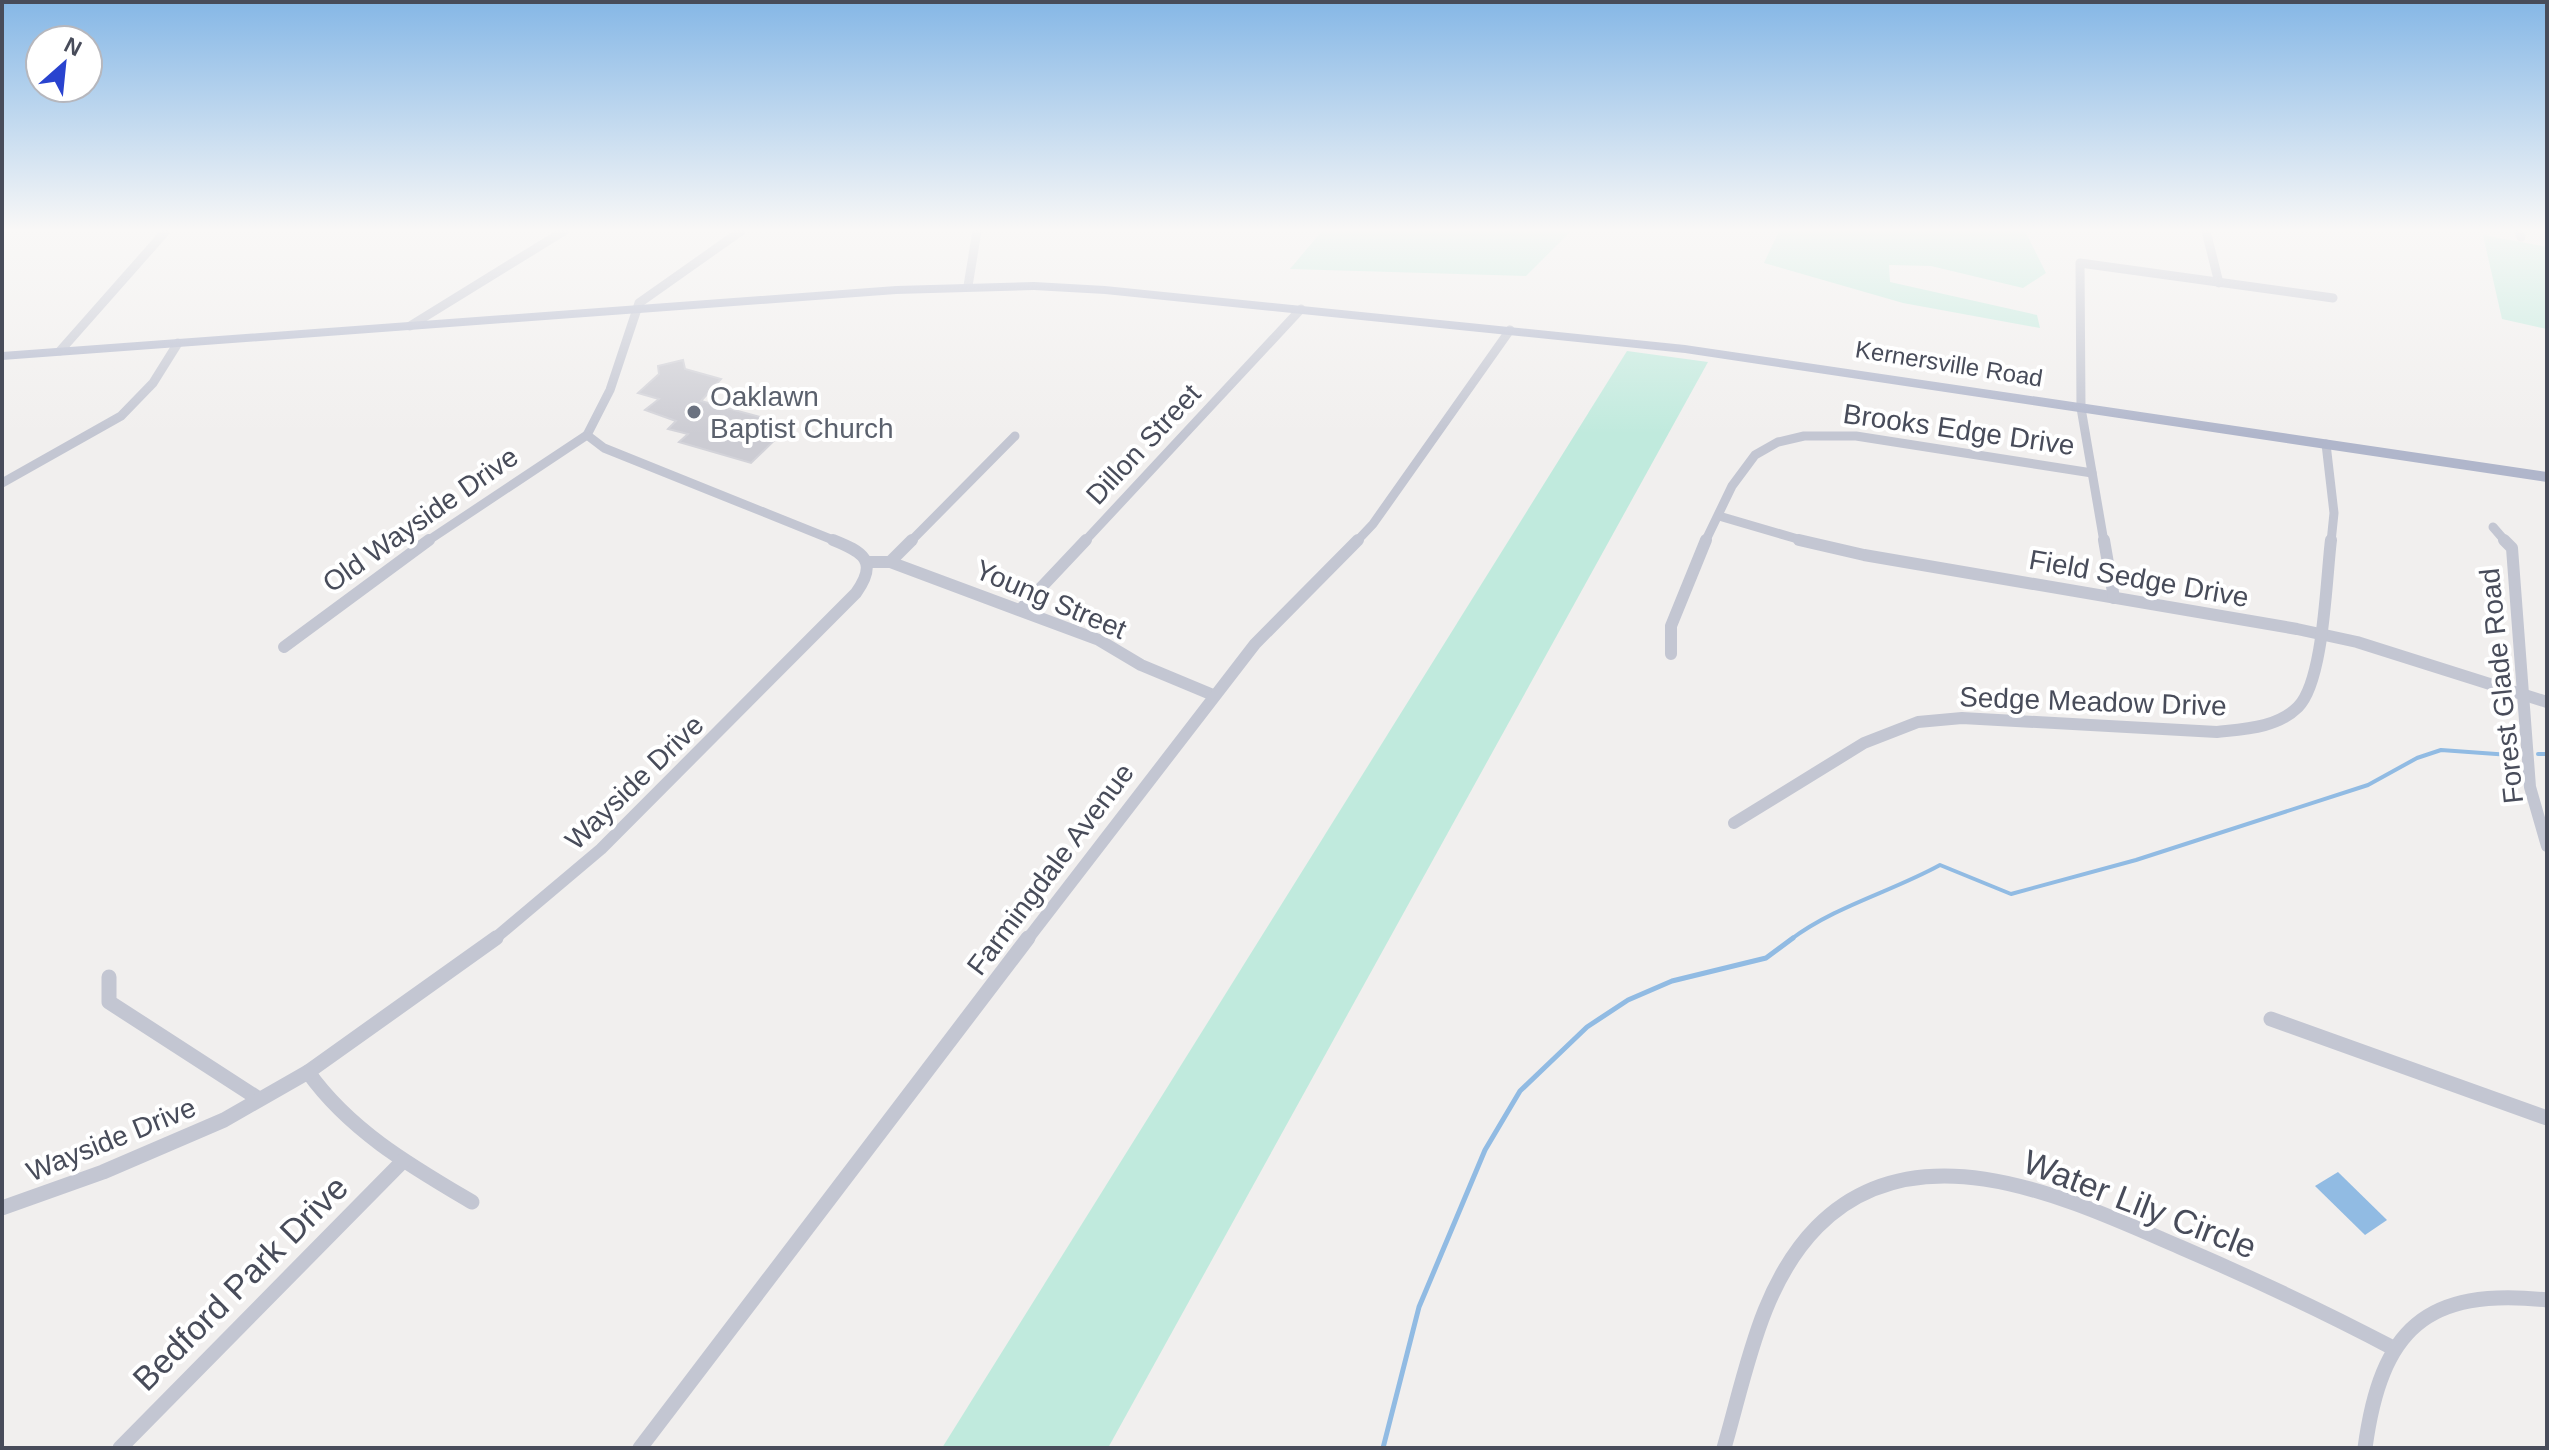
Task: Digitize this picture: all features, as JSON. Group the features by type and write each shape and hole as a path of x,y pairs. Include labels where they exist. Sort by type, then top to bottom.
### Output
{"main road":[{"name":"Kernersville Road","path":"2,356 777,299"},
{"name":"Kernersville Road","path":"1190,299 1685,349 2547,477"}],"street":[{"path":"60,351 103,299"},
{"path":"410,326 454,299"},
{"path":"645,299 639,303 610,390 587,435 604,448 838,540 856,549 868,562"},
{"path":"2080,299 2081,408 2114,598"},
{"name":"Dillon Street","path":"1020,610 1301,309"},
{"name":"Farmingdale Avenue","path":"640,1448 1213,695 1255,644 1373,524 1510,330"},
{"path":"2,483 121,416 153,383 178,343"},
{"name":"Old Wayside Drive","path":"284,647 389,566 587,435"},
{"path":"890,562 1015,436"},
{"name":"Brooks Edge Drive","path":"1671,654 1671,626 1743,467 1752,457 1775,444 1803,436 1856,436 2092,473"},
{"name":"Sedge Meadow Drive","path":"1734,823 1864,743 1918,722 1962,718 2217,732 2273,723 2299,706 2309,694 2320,634 2334,513 2326,444"},
{"name":"Field Sedge Drive","path":"1719,516 1824,547 2320,634 2413,659 2547,702"},
{"name":"Forest Glade Road","path":"2493,527 2512,548 2530,787 2547,846"},
{"name":"Young Street","path":"868,562 890,562 1099,640 1141,665 1213,695"},
{"name":"Wayside Drive","path":"2,1208 174,1144 259,1099 308,1072 486,946 591,858 847,605 864,582 868,562"},
{"path":"109,977 109,1002 259,1099"},
{"path":"2271,1019 2547,1118"},
{"path":"308,1072 317,1088 339,1109 403,1161 472,1202"},
{"name":"Bedford Park Drive","path":"120,1448 403,1161"},
{"name":"Water Lily Circle","path":"1724,1448 1770,1297 1792,1260 1817,1227 1857,1197 1870,1189 1923,1179 1967,1177 2047,1193 2252,1279 2336,1317 2393,1348"},
{"path":"2365,1448 2367,1420 2383,1363 2403,1333 2436,1310 2466,1300 2504,1297 2547,1300"}],"green space":[{"path":"1888,299 1964,299 2037,315 2040,328"},
{"path":"2497,299 2547,299 2547,329 2502,319"},
{"path":"1627,351 1708,362 1108,1448 942,1448"}],"water":[{"path":"2338,1172 2387,1220 2365,1235 2315,1186"}],"building":[{"name":"Oaklawn Baptist Church","path":"683,360 685,369 721,379 701,401 790,425 751,463 679,442 688,434 668,429 676,421 645,410 659,399 638,393 659,374 658,366"}],"waterway":[{"path":"1790,940 1844,908 1940,865 2011,894 2136,860 2368,785 2417,758 2441,750 2510,755"},
{"path":"2538,754 2547,754"},
{"path":"1383,1448 1419,1307 1485,1150 1520,1091 1587,1027 1628,1000 1672,981 1766,958 1793,938"}],"place":[{"name":"Oaklawn Baptist Church","path":"694,412"}]}
